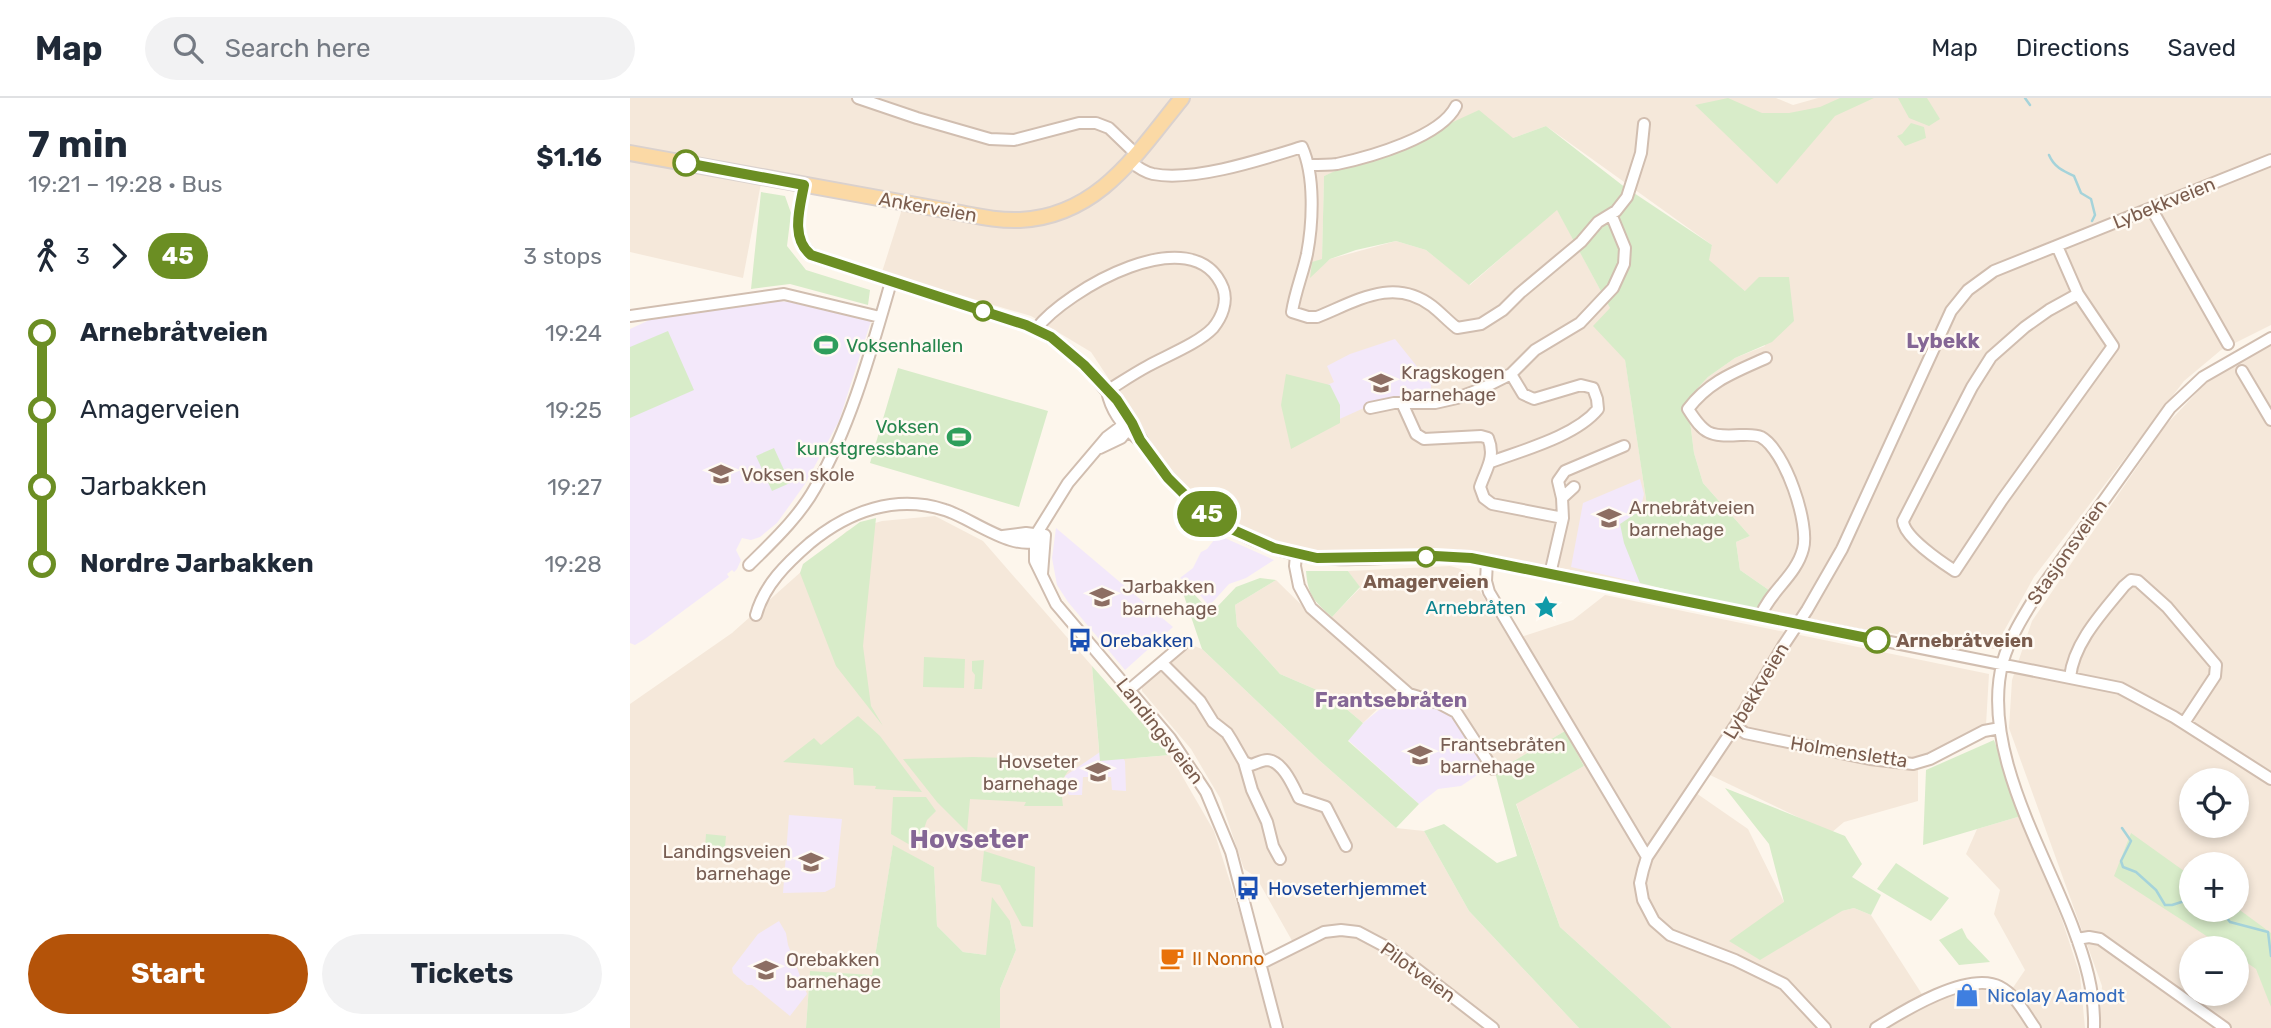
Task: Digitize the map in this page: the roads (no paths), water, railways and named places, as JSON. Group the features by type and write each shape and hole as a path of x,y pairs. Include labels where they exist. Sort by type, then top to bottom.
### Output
{"main road":[{"name":"Ankerveien","path":"630,153 975,216 1027,219 1060,212 1088,199 1113,180 1182,98"}],"street":[{"path":"858,98 990,139 1014,140 1079,123 1096,123 1109,128 1133,157 1152,173 1178,174 1255,161 1302,147 1309,165 1311,183 1307,252 1292,312 1317,317 1376,292 1389,292 1406,294 1430,304 1457,328 1481,324 1503,310 1581,242 1598,222 1611,214 1627,197 1641,153 1644,124"},
{"path":"1309,165 1335,164 1407,143 1450,118 1456,106"},
{"name":"Lybekkveien","path":"1825,1028 1784,984 1735,960 1670,935 1654,921 1643,900 1640,883 1647,857 1735,726 1842,549 1951,311 1968,290 1994,271 2271,160"},
{"path":"804,185 798,230 807,252 1036,329 1084,365 1107,391 1110,405 1175,485 1212,518 1256,541 1296,555 1338,559 1435,556 1487,561 2120,688 2184,723 2271,779"},
{"path":"2151,208 2228,344"},
{"path":"1370,408 1457,398 1511,374 1535,350 1580,323 1613,288 1624,264 1625,248 1611,214"},
{"path":"2057,246 2078,294 2113,346 2002,500 1955,571 1916,540 1903,526 1903,521 1985,365 1998,349 2025,327 2078,294"},
{"path":"1036,329 1060,304 1129,266 1170,258 1195,262 1210,269 1218,278 1226,300 1223,311 1212,328 1107,391"},
{"path":"749,565 779,534 814,490 843,430 891,282"},
{"path":"630,316 784,294 880,317"},
{"name":"Stasjonsveien","path":"2094,1028 2091,986 2077,939 2009,771 2000,728 2002,665 2008,646 2030,605 2170,408 2203,377 2271,338"},
{"path":"1760,617 1768,601 1793,571 1801,554 1805,534 1799,502 1780,461 1763,439 1754,436 1719,435 1701,430 1688,409 1700,392 1730,374 1766,358"},
{"path":"2242,371 2271,420"},
{"path":"1491,462 1543,443 1589,420 1598,410 1593,388 1581,385 1534,399 1523,394 1511,374"},
{"path":"1402,403 1416,434 1424,439 1481,436 1488,438 1492,449 1491,462 1480,487 1484,498 1492,504 1563,518"},
{"path":"756,615 768,587 800,552 839,522 869,509 906,503 936,507 1012,541 1039,538 1068,483 1107,438 1128,426"},
{"path":"1550,574 1563,518 1558,481 1565,471 1623,446"},
{"path":"1562,498 1574,487"},
{"name":"Landingsveien","path":"1039,538 1042,574 1056,604 1182,754 1212,802 1231,852 1277,1028"},
{"path":"1296,555 1299,586 1311,608 1409,694 1439,703 1456,712 1493,769"},
{"path":"1487,561 1486,581 1489,592 1647,857"},
{"path":"2070,677 2075,656 2090,630 2124,586 2131,580 2137,581 2167,607 2216,665 2215,676 2184,723"},
{"path":"1129,690 1182,645"},
{"path":"1161,663 1200,701 1213,722 1227,733 1244,761 1252,790 1280,859"},
{"name":"Holmensletta","path":"1735,726 1745,733 1870,760 1913,764 1959,746 1979,733 2000,728"},
{"path":"1244,761 1251,765 1268,760 1276,764 1290,779 1299,798 1326,807 1346,846"},
{"name":"Pilotveien","path":"1260,964 1324,932 1358,932 1391,950 1493,1028"},
{"path":"2077,939 2100,939 2225,1028"},
{"path":"1876,1028 1916,1005 1963,985 1982,982 2000,987 2012,995 2035,1028"}],"waterway":[{"path":"2025,98 2030,105"},
{"path":"2049,155 2056,166 2074,176 2081,193 2091,199 2095,215 2092,221"},
{"path":"2122,828 2131,841 2121,861 2123,867 2136,872 2156,890 2165,905 2179,903"},
{"path":"2230,922 2268,932 2271,956"}],"place":[{"name":"Voksenhallen","path":"826,345"},
{"name":"Kragskogen barnehage","path":"1381,383"},
{"name":"Voksen kunstgressbane","path":"959,437"},
{"name":"Voksen skole","path":"721,474"},
{"name":"Arnebråtveien barnehage","path":"1609,518"},
{"name":"Amagerveien","path":"1426,557"},
{"name":"Jarbakken barnehage","path":"1102,597"},
{"name":"Arnebråten","path":"1546,607"},
{"name":"Orebakken","path":"1080,640"},
{"name":"Arnebråtveien","path":"1877,640"},
{"name":"Frantsebråten barnehage","path":"1420,755"},
{"name":"Hovseter barnehage","path":"1098,772"},
{"name":"Landingsveien barnehage","path":"811,862"},
{"name":"Hovseterhjemmet","path":"1248,888"},
{"name":"Il Nonno","path":"1172,958"},
{"name":"Orebakken barnehage","path":"766,970"},
{"name":"Nicolay Aamodt","path":"1967,995"}],"district":[{"name":"Lybekk","path":"1943,340"},
{"name":"Frantsebråten","path":"1391,699"},
{"name":"Hovseter","path":"969,839"}]}
